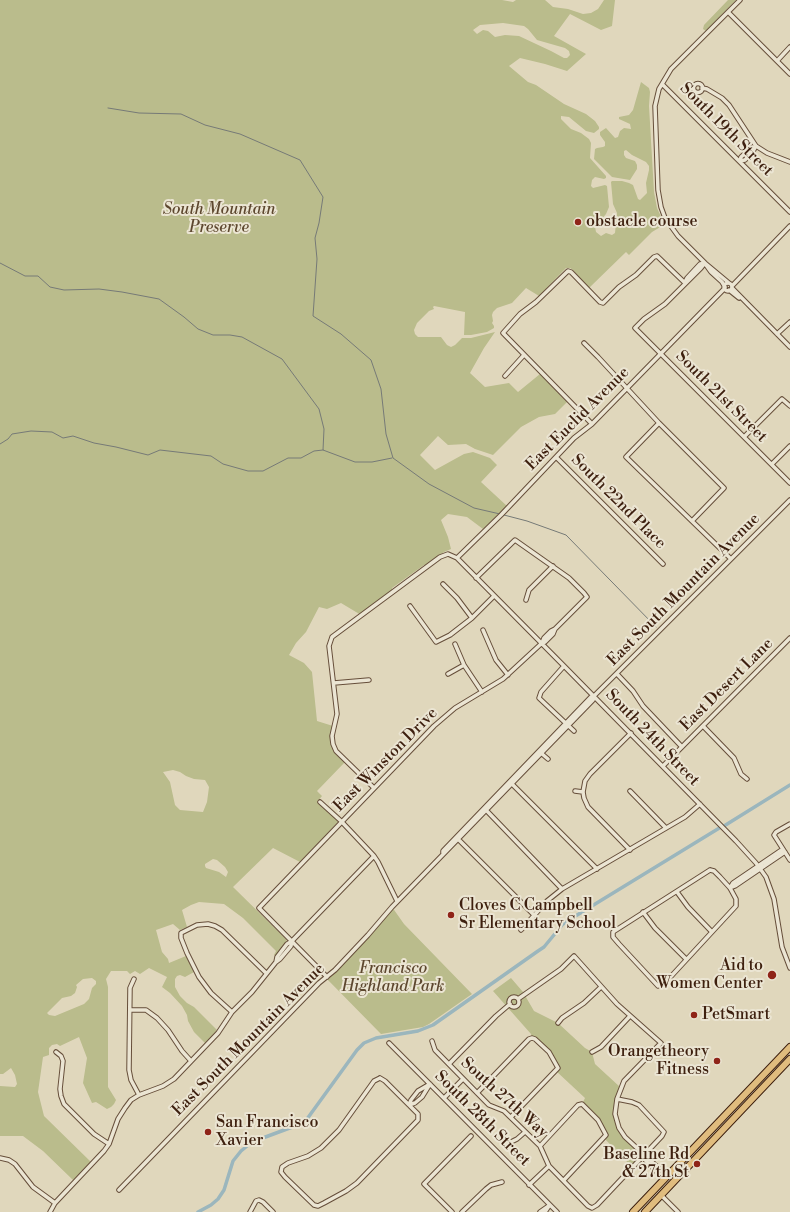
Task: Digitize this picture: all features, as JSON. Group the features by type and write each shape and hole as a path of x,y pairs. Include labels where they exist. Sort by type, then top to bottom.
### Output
{"main road":[{"path":"633,1212 790,1047"},
{"path":"645,1212 790,1059"},
{"path":"758,1081 764,1087"},
{"path":"713,1129 718,1134"},
{"path":"666,1178 679,1176"},
{"path":"661,1195 660,1191 666,1183 666,1178"},
{"path":"649,1195 661,1195"}],"street":[{"path":"740,0 678,62 662,84 658,93 655,111 658,190 661,207 665,218 673,230 705,263 711,272 746,303 790,347"},
{"path":"728,12 790,74"},
{"path":"778,62 790,47"},
{"name":"South 19th Street","path":"662,84 790,212"},
{"path":"702,88 707,89 726,101 756,146 767,154 790,162"},
{"path":"740,162 745,160 750,148 756,146"},
{"name":"East Euclid Avenue","path":"457,558 579,433 592,424 660,353 790,226"},
{"path":"592,424 502,333 520,314 536,302 568,270 600,302 603,303 619,287 636,275 654,257 658,256 685,283 702,268 705,263"},
{"name":"South 21st Street","path":"685,283 665,304 639,322 635,328 790,483"},
{"path":"777,334 790,322"},
{"path":"584,344 598,357 659,423 724,488 692,521"},
{"path":"505,376 524,355"},
{"path":"744,436 782,399 790,406"},
{"path":"659,423 626,456 731,559"},
{"path":"772,464 790,446"},
{"name":"South 22nd Place","path":"556,457 663,564"},
{"name":"East South Mountain Avenue","path":"119,1190 368,935 397,901 540,752 593,700 594,696 790,500"},
{"path":"476,578 515,540 553,566 529,590 526,600"},
{"name":"South 24th Street","path":"334,683 329,646 332,637 440,557 448,554 457,558 631,733 760,867 768,881 774,898 781,941 790,968"},
{"name":"East Winston Drive","path":"292,941 259,908 434,726 455,708 508,675 542,643 542,640 550,634 587,596 569,578 553,566"},
{"path":"443,584 457,598 472,618"},
{"path":"410,606 436,642 450,635 472,618 494,596"},
{"path":"483,630 496,660 508,675"},
{"name":"East Desert Lane","path":"663,766 790,638"},
{"path":"454,644 464,665 482,692"},
{"path":"448,674 464,665"},
{"path":"564,666 541,692 539,698 574,731"},
{"path":"617,674 633,691 643,706 682,747"},
{"path":"369,680 334,683 337,714 332,736 336,751 374,788"},
{"path":"703,726 734,758 740,774 747,779"},
{"path":"630,850 588,806 583,792 585,781 590,774 631,733"},
{"path":"540,752 548,759"},
{"path":"511,783 596,869"},
{"path":"575,791 583,792"},
{"path":"630,791 666,828"},
{"path":"320,802 341,821 374,856 397,901"},
{"path":"521,930 547,901 562,889 689,814 700,804"},
{"path":"485,809 562,889"},
{"path":"790,824 776,832 774,835 790,860"},
{"path":"458,838 534,915"},
{"path":"730,888 735,886 784,850"},
{"path":"50,1212 55,1203 104,1151 109,1144 121,1113 131,1100 139,1095 167,1084 174,1079 210,1042 232,1012 252,992 281,955 291,946 292,941 374,856"},
{"path":"710,870 714,871 720,876 730,888 736,899 736,906 660,986 656,984 614,939 613,934 616,930 710,870"},
{"path":"677,892 688,908 712,932"},
{"path":"643,912 655,928 686,959"},
{"path":"232,1012 198,977 187,954 181,938 181,933 197,925 208,924 215,926 222,930 266,973"},
{"path":"292,941 327,977"},
{"path":"510,1004 512,1006 516,1006 519,1002 518,999 561,969 574,956 601,987 661,1044 624,1081 617,1099 616,1114 619,1128 625,1137 643,1155 646,1161 660,1175 666,1178"},
{"path":"134,979 130,988 129,1070 131,1080 139,1095"},
{"path":"558,1023 562,1018 584,1003 601,987"},
{"path":"449,1064 496,1016 510,1004 509,1000 512,997 518,999"},
{"path":"130,1010 146,1010 157,1018 191,1061"},
{"path":"592,1052 601,1047 630,1016"},
{"path":"477,1093 532,1038 535,1039 549,1052 558,1068 512,1117"},
{"name":"South 27th Way","path":"432,1041 435,1050 489,1105 504,1111 512,1117 540,1146 549,1166 588,1206 592,1208 597,1204 643,1155"},
{"name":"South 28th Street","path":"389,1043 557,1212"},
{"path":"56,1052 61,1056 63,1061 60,1089 64,1104 94,1134 109,1144"},
{"path":"380,1078 385,1081 409,1105 418,1114 419,1118 417,1122 357,1183 324,1203 318,1206 311,1204 285,1177 281,1170 284,1165 308,1156 321,1148 339,1130 374,1081 380,1078"},
{"path":"444,1098 463,1079"},
{"path":"409,1105 417,1092 430,1084"},
{"path":"409,1105 415,1103 422,1097 430,1084"},
{"path":"417,1092 422,1097"},
{"path":"617,1099 639,1105 664,1132 643,1155"},
{"path":"540,1146 578,1106 582,1104 594,1115 606,1135 564,1180"},
{"path":"511,1142 517,1140 525,1132"},
{"path":"452,1212 424,1184 471,1136"},
{"path":"0,1158 9,1160 15,1164 33,1187 55,1203"},
{"path":"530,1184 549,1166"},
{"path":"462,1212 486,1189 492,1185 502,1182"},
{"path":"661,1195 678,1212"},
{"path":"250,1212 256,1201 259,1200 273,1212"},
{"path":"540,1212 550,1205"},
{"path":"545,1212 550,1205"}],"green space":[{"name":"South Mountain Preserve","path":"0,0 502,0 513,2 516,0 545,0 553,7 568,9 583,14 591,13 598,9 604,0 615,0 612,26 601,30 570,14 554,36 586,54 567,71 520,58 509,66 528,82 536,85 564,104 586,114 595,121 599,127 599,129 594,133 586,131 569,117 561,116 561,119 571,129 581,133 589,139 591,143 590,158 606,176 604,179 595,177 592,180 591,186 593,188 605,185 607,186 609,207 606,214 595,227 596,232 601,236 606,233 612,235 615,233 617,213 613,204 611,182 622,181 633,185 638,199 640,200 647,193 646,183 649,166 646,162 632,155 626,150 624,151 624,155 626,158 635,161 637,169 630,180 612,177 594,159 595,149 605,146 605,142 600,135 600,132 606,128 615,138 618,137 620,131 624,128 631,129 630,124 619,119 619,117 629,115 633,110 641,82 649,88 654,192 657,208 663,221 662,226 652,232 629,255 626,252 589,288 573,270 566,268 539,296 526,288 512,303 497,308 493,312 492,323 494,328 487,332 464,335 465,312 434,306 434,309 429,311 417,323 414,330 418,337 441,337 447,345 451,347 462,338 471,338 495,332 470,373 485,387 509,383 518,392 540,374 567,402 555,414 539,417 521,427 493,455 475,449 466,444 448,445 438,436 420,455 435,470 464,454 473,452 490,458 497,465 481,482 507,506 483,529 467,517 448,514 441,520 451,549 424,565 392,588 392,590 361,615 341,603 327,609 319,607 306,632 296,643 289,655 304,663 312,672 317,721 333,726 330,740 331,746 345,762 317,791 322,796 318,801 339,821 300,862 273,848 233,887 286,939 287,942 276,956 274,955 276,951 243,918 224,904 199,902 191,905 182,910 187,927 180,930 173,924 156,930 162,952 168,959 169,963 186,956 194,972 185,977 180,975 177,976 175,979 175,987 180,996 194,1007 217,1030 205,1043 194,1032 182,1006 162,987 167,977 149,968 140,974 135,971 130,974 127,971 111,971 106,979 108,987 108,1087 116,1100 114,1104 107,1109 96,1102 92,1103 83,1083 87,1058 79,1037 60,1046 57,1044 52,1045 49,1048 49,1055 43,1057 38,1092 44,1116 91,1162 73,1180 43,1151 23,1136 0,1136 0,1086 15,1087 17,1084 15,1075 11,1068 3,1074 0,1074","holes":["503,23 524,26 537,40 565,48 569,51 570,55 567,58 564,58 519,36 505,35 495,37 488,31 483,30 477,34 473,30 480,25","173,770 194,779 205,780 209,787 207,802 203,812 180,810 175,805 170,782 163,772","213,859 217,860 228,872 226,877 219,872 206,868 205,864","92,978 96,981 89,999 84,1004 55,1016 49,1015 47,1013 62,998 71,996 75,993 77,987 76,985 83,979"]},
{"path":"728,0 736,0 706,31 703,29 704,25"},
{"name":"Francisco Highland Park","path":"392,907 404,924 472,994 423,1027 381,1034 326,978"},
{"path":"511,978 523,992 534,1011 558,1023 585,1048 592,1052 595,1064 620,1087 615,1106 619,1128 643,1155 632,1167 604,1138 606,1135 598,1120 582,1104 585,1098 556,1071 558,1068 549,1052 532,1038 531,1034 493,991"}],"waterway":[{"path":"108,108 139,113 181,114 205,125 240,134 300,160 323,197 315,238 317,259 313,316 341,334 371,360 381,389 386,434 393,458 429,484 474,508 500,514"},
{"path":"0,263 25,276 38,276 50,287 64,290 99,289 159,299 198,329 213,335 242,337 282,359 319,409 324,429 323,450 355,462 372,462 392,458"},
{"path":"0,444 8,439 12,434 31,431 52,432 63,438 73,436 94,443 148,455 160,450 211,456 223,464 248,471 263,471 288,458 301,458 314,451 323,450"},
{"path":"504,515 527,521 566,535 656,627"},
{"path":"724,826 790,785"},
{"path":"198,1212 211,1205 218,1199 224,1190 233,1161 241,1151 252,1142 295,1126 307,1119 357,1050 364,1043 376,1038 418,1031 433,1025 544,947 563,924 721,827"}],"place":[{"name":"obstacle course","path":"578,222"},
{"name":"Cloves C Campbell Sr Elementary School","path":"451,915"},
{"name":"Aid to Women Center","path":"772,975"},
{"name":"PetSmart","path":"694,1015"},
{"name":"Orangetheory Fitness","path":"717,1061"},
{"name":"San Francisco Xavier","path":"208,1132"},
{"name":"Baseline Rd & 27th St","path":"697,1164"}]}
